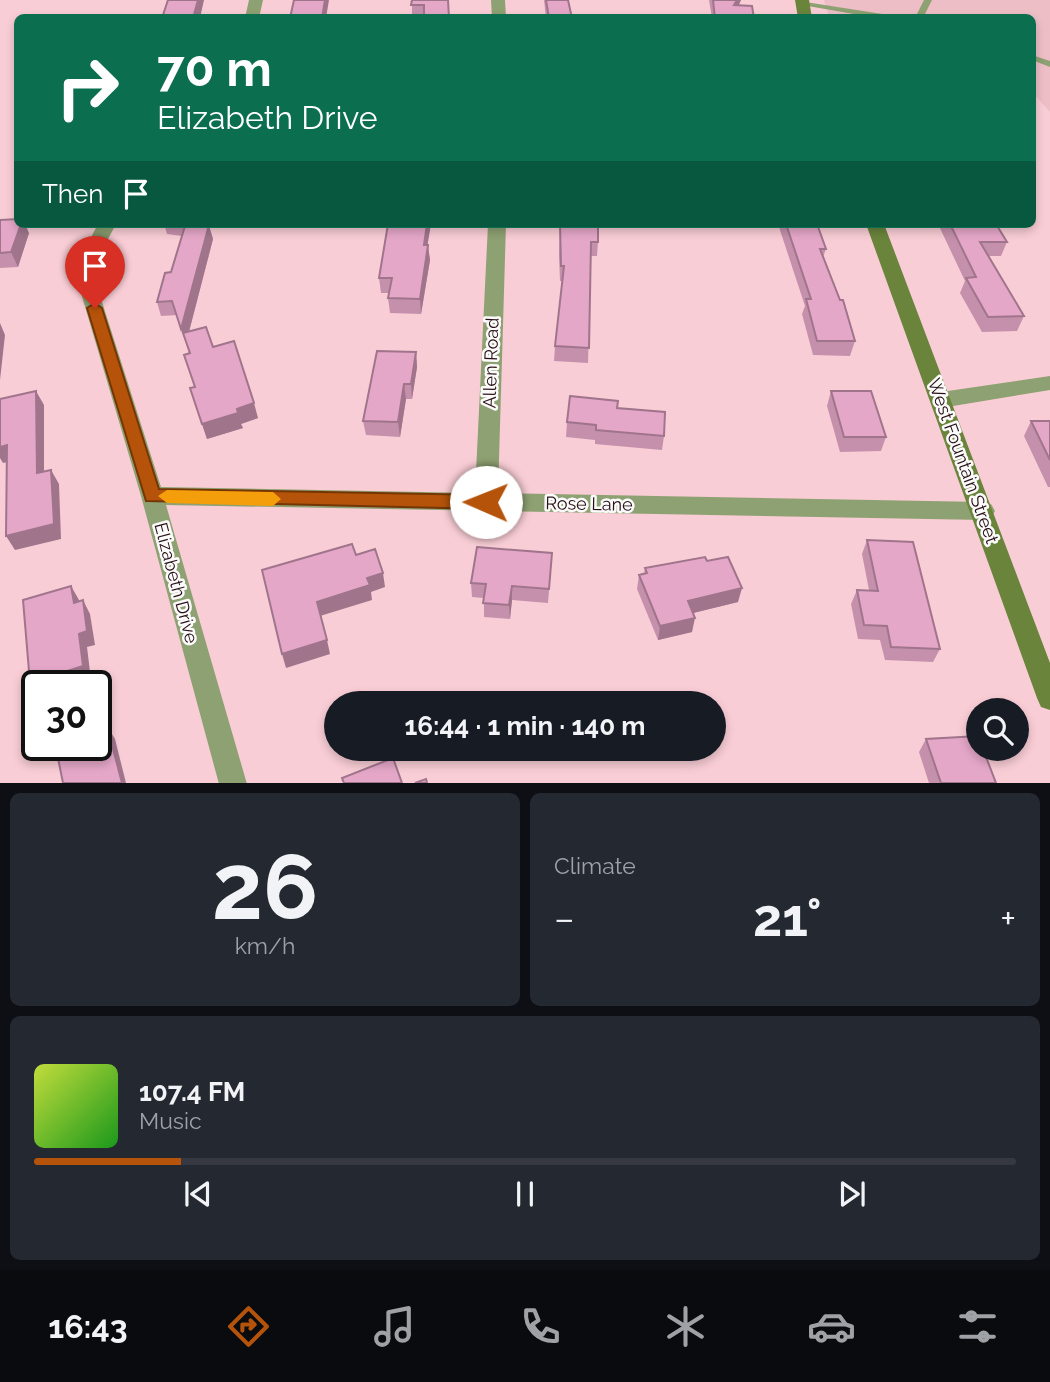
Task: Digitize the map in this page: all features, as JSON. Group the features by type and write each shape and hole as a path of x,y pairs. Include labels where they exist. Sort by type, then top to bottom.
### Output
{"street":[{"name":"Elizabeth Drive","path":"105,228 88,260 88,283 152,496 233,783"},
{"name":"Allen Road","path":"486,502 497,228"},
{"name":"West Fountain Street","path":"876,228 983,512 1002,575 1050,698"},
{"path":"941,400 1050,383"},
{"name":"Rose Lane","path":"152,496 983,512"}],"lane":[{"path":"803,7 862,14"}],"shaded area":[{"path":"824,0 1050,0 1050,112 1036,96 1036,14 828,14"}],"building":[{"path":"168,0 198,0 194,14 163,14"},
{"path":"294,0 325,0 323,14 291,14"},
{"path":"412,0 448,0 449,14 424,14 424,5 411,5"},
{"path":"546,0 568,0 571,14 548,14"},
{"path":"713,0 737,0 734,5 752,6 753,14 715,14"},
{"path":"14,219 14,228 20,228 11,252 0,253 0,220"},
{"path":"184,228 208,228 181,329 172,301 157,302 165,273 171,272"},
{"path":"387,228 426,228 424,245 428,245 420,299 388,298 392,278 379,278"},
{"path":"560,228 598,228 598,242 591,242 589,348 555,346 564,266 561,266"},
{"path":"787,228 818,228 826,249 820,249 840,300 843,300 855,341 817,341 806,299 811,299"},
{"path":"952,228 998,228 1007,242 980,242 1024,316 988,317 966,278 976,277"},
{"path":"206,327 213,347 234,341 254,403 237,409 238,413 202,424 190,388 195,387 184,355 190,353 183,333"},
{"path":"377,351 416,352 411,384 404,384 398,422 363,421"},
{"path":"36,391 37,473 51,470 54,524 6,536 7,445 0,447 0,399"},
{"path":"831,391 871,391 886,437 844,437"},
{"path":"570,396 618,401 617,408 665,412 664,436 596,430 596,425 567,422"},
{"path":"1031,421 1050,421 1050,460"},
{"path":"867,540 913,542 940,649 891,647 887,626 864,625 857,590 878,591"},
{"path":"352,544 356,555 375,549 383,573 367,578 370,585 317,602 327,640 282,654 262,570"},
{"path":"477,547 552,553 549,589 512,586 509,605 483,603 486,584 471,583"},
{"path":"705,557 707,561 728,557 742,588 688,601 695,618 660,626 639,575 647,573 645,568"},
{"path":"71,586 74,603 83,600 87,631 79,634 83,666 71,670 29,670 23,600"},
{"path":"966,737 966,761 988,761 996,783 941,783 926,739"},
{"path":"112,745 122,783 63,783 59,761 112,761"},
{"path":"385,761 394,761 402,783 344,783 342,778"}],"slow traffic":[{"path":"167,496 273,499"}],"route":[{"path":"95,308 152,496 486,502"}]}
